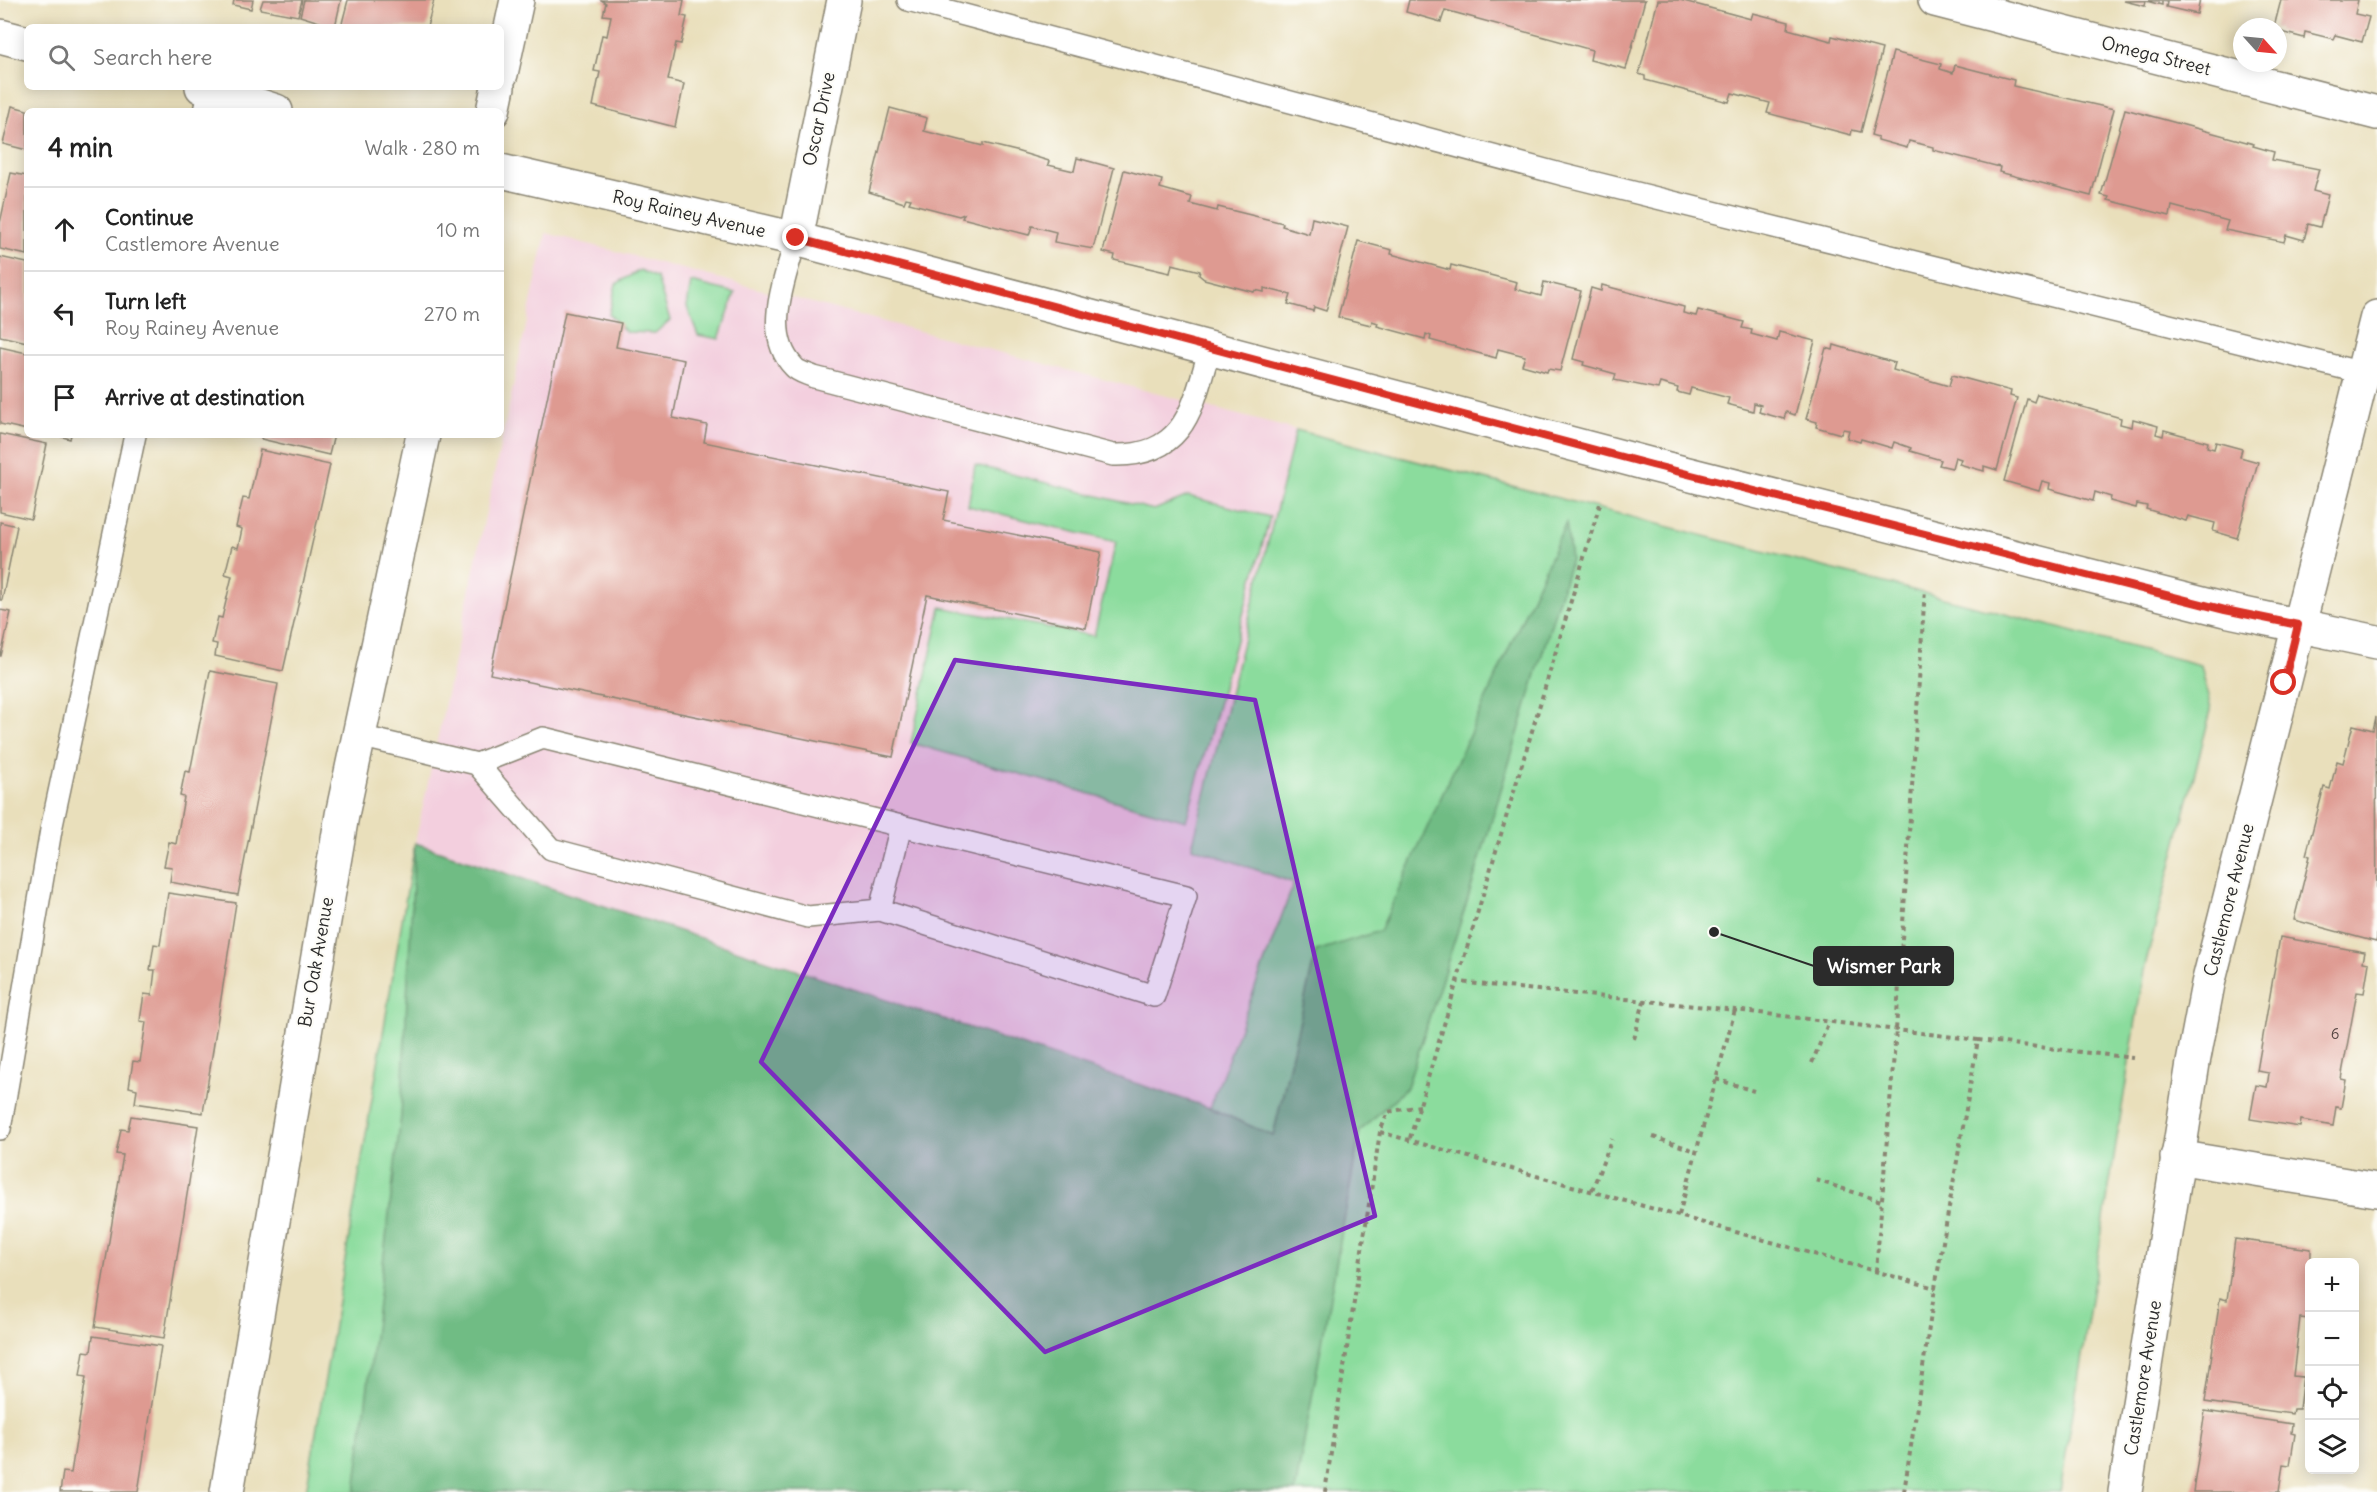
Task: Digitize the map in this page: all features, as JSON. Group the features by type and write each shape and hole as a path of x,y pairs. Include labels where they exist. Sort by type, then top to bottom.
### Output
{"street":[{"path":"504,60 517,0"},
{"name":"Oscar Drive","path":"796,238 844,0"},
{"name":"Omega Street","path":"1935,0 2030,12 2377,113"},
{"path":"0,36 24,42"},
{"path":"494,108 497,90"},
{"path":"206,96 262,108"},
{"name":"Roy Rainey Avenue","path":"504,172 796,238 1675,470 2225,610 2377,642"},
{"name":"Castlemore Avenue","path":"2125,1492 2177,1157 2208,984 2377,317"},
{"name":"Bur Oak Avenue","path":"227,1492 320,931 422,438"},
{"path":"2177,1157 2377,1190"}],"lane":[{"path":"908,0 1564,175 2362,373"},
{"path":"796,238 777,310 779,334 784,353 795,369 837,383 1113,455 1138,456 1169,440 1183,425 1210,348"},
{"path":"0,1129 51,830 134,438"},
{"path":"359,735 477,764 551,849 808,917 880,910 1154,996 1186,896 543,738 477,764"},
{"path":"880,910 901,826"}],"path":[{"path":"1410,1138 1600,504"},
{"path":"1876,1271 1896,1030 1925,589"},
{"path":"1458,982 1735,1010 2133,1058"},
{"path":"1634,1039 1644,1001"},
{"path":"1678,1215 1735,1010"},
{"path":"1812,1063 1829,1021"},
{"path":"1904,1492 1935,1288 1978,1040"},
{"path":"1716,1079 1754,1091"},
{"path":"1324,1492 1380,1132 1388,1112 1420,1106"},
{"path":"1380,1132 1410,1138 1935,1288"},
{"path":"1653,1137 1696,1151"},
{"path":"1592,1190 1612,1139"},
{"path":"1816,1180 1881,1201"}],"highlighted area":[{"path":"955,660 1255,700 1375,1216 1045,1352 761,1062"}],"shaded area":[{"path":"546,233 1296,430 1192,846 1294,882 1210,1108 415,843 502,438 504,438 504,429"}],"green space":[{"path":"640,270 657,278 670,320 655,333 626,332 609,314 616,284"},
{"path":"691,282 735,293 719,339 698,335 687,307"},
{"path":"1296,430 2201,665 2211,710 2144,970 2060,1492 306,1492 415,843 1210,1108 1294,883 1192,847"},
{"path":"975,465 1154,510 1188,496 1270,517 1186,821 911,743 941,607 1094,636 1116,542 968,506"},
{"path":"1566,523 1571,559 1466,905 1407,1087 1360,1131 1295,1492 355,1492 401,1116 415,843 1210,1108 1273,1136 1316,951 1380,931"}],"building":[{"path":"234,0 253,0 251,9 233,5"},
{"path":"263,0 302,0 298,16 260,9"},
{"path":"304,0 341,0 336,24 325,24 300,16"},
{"path":"348,0 434,0 428,24 342,24"},
{"path":"601,0 684,0 681,16 687,17 681,44 676,43 668,80 684,84 675,127 593,106 600,72 594,71 602,35 607,36 611,16 603,15 606,3"},
{"path":"1409,0 1645,0 1626,69 1590,60 1592,50 1445,10 1441,22 1406,12"},
{"path":"1658,0 1680,0 1751,19 1753,13 1789,22 1788,29 1831,41 1832,36 1882,49 1861,132 1852,130 1851,135 1767,113 1770,103 1732,93 1729,102 1645,80 1645,76 1639,74"},
{"path":"2200,0 2197,14 2166,7 2167,2 2162,1 2162,5 2146,1 2145,6 2124,1"},
{"path":"2281,0 2358,0 2355,14 2369,17 2362,42 2335,35 2333,39 2305,32 2304,38 2287,33 2287,18 2276,18"},
{"path":"1893,52 1941,64 1940,69 1953,73 1955,65 2014,80 2013,86 2114,109 2091,196 1999,172 2000,167 1933,150 1933,147 1909,141 1907,148 1878,140 1878,137 1871,135"},
{"path":"12,106 24,109 24,149 3,144"},
{"path":"890,108 927,118 924,131 983,146 983,143 1016,151 1049,161 1048,165 1074,171 1077,158 1114,168 1093,249 1054,242 1056,232 1032,226 1029,235 962,218 964,214 959,216 909,203 911,199 906,198 904,203 869,192"},
{"path":"2125,109 2254,144 2253,146 2274,152 2272,160 2319,169 2313,191 2328,195 2320,227 2308,224 2304,240 2286,235 2284,242 2225,230 2228,221 2172,206 2170,216 2108,200 2109,197 2101,195"},
{"path":"1124,170 1162,180 1160,188 1192,197 1190,204 1217,211 1218,207 1283,223 1282,226 1309,234 1312,218 1348,227 1326,311 1314,307 1313,311 1288,304 1291,295 1264,288 1264,292 1255,290 1254,292 1204,279 1199,275 1200,271 1172,264 1170,273 1114,260 1115,255 1103,252"},
{"path":"11,173 24,175 24,254 0,249 0,223"},
{"path":"1358,241 1392,250 1391,254 1450,270 1451,265 1517,282 1515,289 1541,296 1544,282 1581,291 1560,371 1548,369 1547,372 1522,365 1525,356 1498,349 1496,358 1430,340 1431,336 1426,334 1425,339 1377,326 1378,323 1372,321 1371,325 1338,317"},
{"path":"0,257 24,262 24,341 0,336"},
{"path":"1602,285 1684,307 1683,313 1696,316 1698,310 1744,322 1742,328 1752,330 1751,334 1777,341 1779,332 1815,341 1795,415 1786,412 1784,419 1759,412 1761,405 1754,403 1753,411 1727,404 1729,398 1691,388 1689,395 1677,392 1678,388 1660,383 1658,389 1614,380 1616,374 1583,365 1584,362 1573,359 1591,288 1601,291"},
{"path":"565,312 621,323 616,347 684,360 673,418 707,425 704,442 949,492 943,520 1101,552 1086,628 927,595 893,757 490,674"},
{"path":"1834,345 1895,363 1893,370 1949,386 1952,375 2011,391 2010,396 2017,398 1997,470 1984,466 1984,471 1959,464 1961,459 1955,457 1952,468 1939,465 1941,460 1910,451 1911,448 1894,442 1892,448 1861,439 1860,442 1847,438 1849,430 1843,429 1841,434 1816,427 1817,422 1806,419 1826,348 1833,350"},
{"path":"0,347 24,352 24,429 0,424"},
{"path":"2037,394 2121,418 2120,424 2132,427 2133,419 2158,426 2156,434 2163,436 2164,430 2208,442 2207,447 2214,449 2216,442 2242,449 2240,457 2258,462 2237,538 2213,531 2215,523 2188,516 2186,521 2146,509 2147,506 2137,504 2136,508 2110,501 2111,497 2095,492 2093,501 2049,489 2050,483 2042,481 2039,491 2004,481 2027,399 2034,402"},
{"path":"0,434 47,444 31,519 0,512"},
{"path":"261,438 333,438 329,455"},
{"path":"260,450 330,465 283,671 215,656 217,644 212,643 218,617 222,618 232,576 225,574 232,546 238,548 242,529 236,527 243,498 249,499"},
{"path":"0,522 17,526 2,600 0,600"},
{"path":"0,610 11,612 1,656 0,656"},
{"path":"210,671 278,684 238,895 170,882 172,867 164,866 169,842 176,844 184,797 180,796 185,771 190,772"},
{"path":"2376,717 2376,942 2294,920 2310,856 2306,855 2324,787 2330,789 2337,761 2343,763 2353,725 2373,730"},
{"path":"168,893 236,903 203,1113 135,1103 137,1089 129,1087 133,1061 140,1062 146,1022 140,1021 144,994 152,995 155,970 150,970 154,944 160,945"},
{"path":"2280,937 2365,952 2363,962 2369,963 2364,993 2357,992 2341,1079 2346,1080 2341,1108 2336,1107 2333,1126 2301,1120 2300,1127 2250,1119 2256,1085 2267,1087 2269,1073 2257,1071"},
{"path":"131,1116 198,1126 164,1338 95,1327 123,1155 116,1154 121,1129 128,1130"},
{"path":"2235,1239 2311,1249 2311,1258 2305,1258 2305,1318 2300,1318 2293,1376 2303,1377 2299,1409 2293,1409 2292,1414 2205,1402 2220,1298 2227,1300"},
{"path":"93,1336 161,1346 138,1492 60,1492 63,1472 71,1473 86,1377 80,1376 84,1351 91,1352"},
{"path":"2205,1411 2292,1424 2291,1433 2295,1434 2290,1465 2283,1464 2279,1492 2193,1492"}],"place":[{"name":"Wismer Park","path":"1714,932"}],"route":[{"path":"796,238 1652,465 2225,610 2298,625 2284,683"}]}
